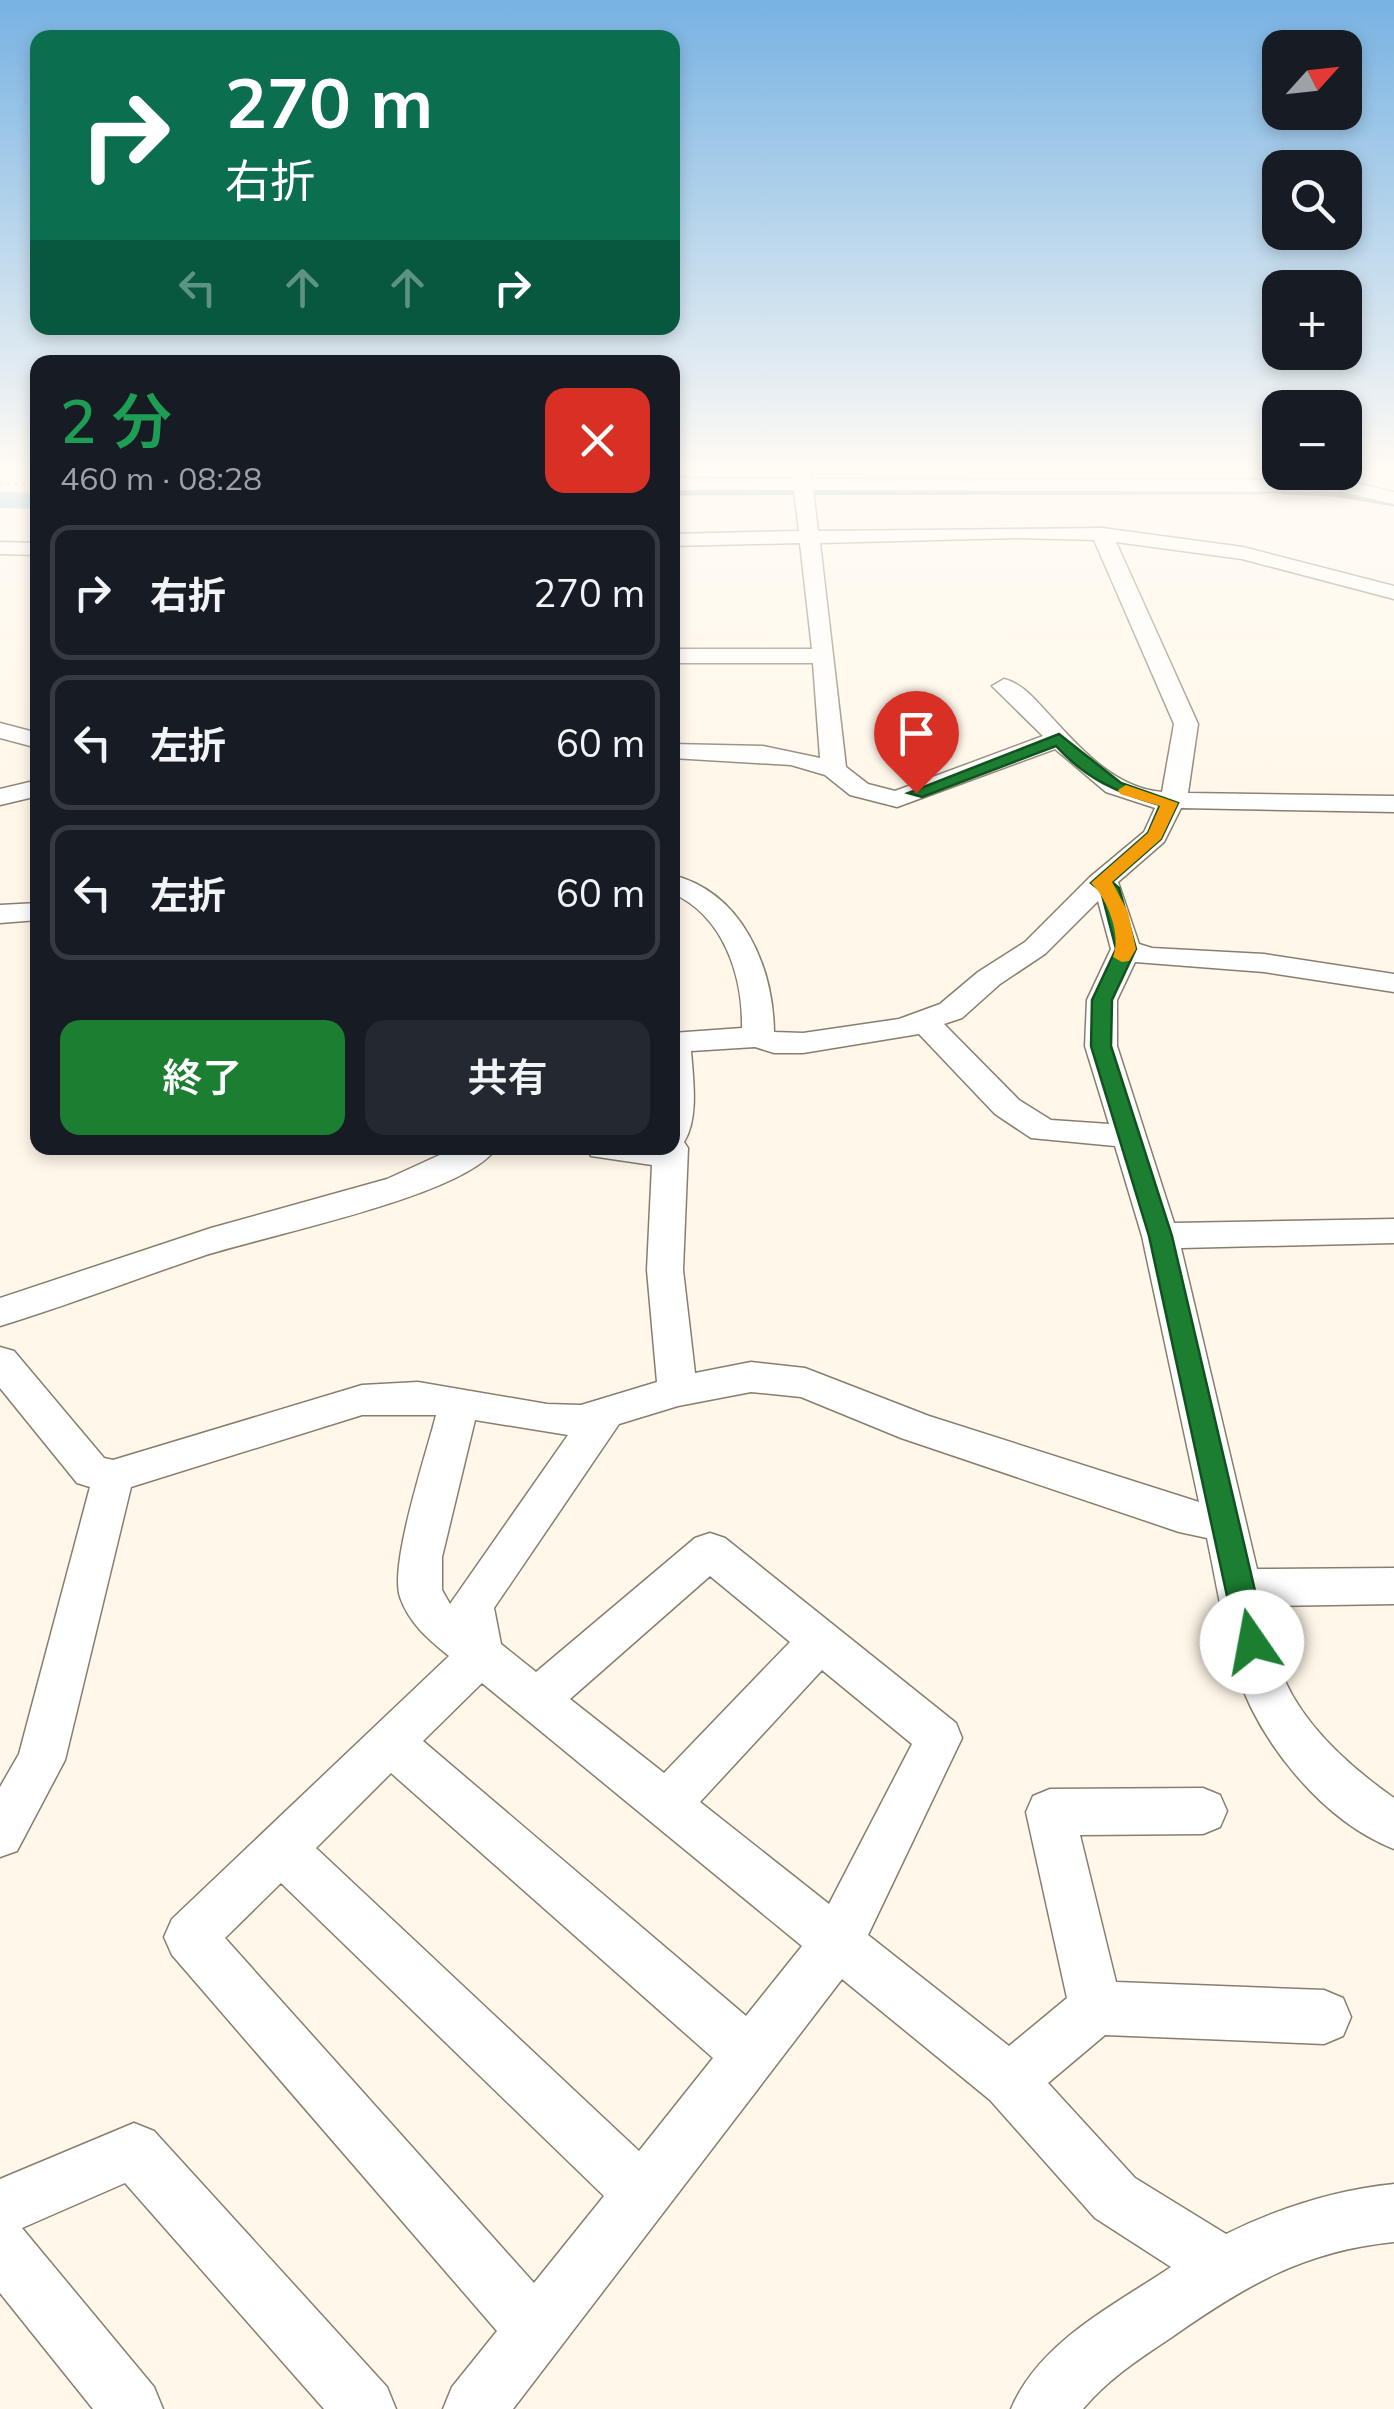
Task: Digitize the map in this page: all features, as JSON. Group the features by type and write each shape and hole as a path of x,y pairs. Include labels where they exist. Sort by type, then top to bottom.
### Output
{"street":[{"path":"814,582 834,770"},
{"path":"680,1042 758,1037 804,1043 905,1028 951,1012 989,978 1035,948 1100,883 1155,836 1176,791 1186,724 1123,582"},
{"path":"1354,582 1394,593"},
{"path":"680,656 824,656"},
{"path":"1004,686 1076,758 1115,786 1170,803 1190,800 1394,804"},
{"path":"0,730 30,739"},
{"path":"680,751 763,753 834,770 859,790 896,799 1059,739"},
{"path":"0,798 30,790"},
{"path":"1100,883 1110,888 1126,949 1102,1000 1101,1046 1160,1236 1258,1668 1274,1709 1324,1774 1394,1826"},
{"path":"680,886 702,899 732,931 752,970 760,1012 758,1037"},
{"path":"0,914 30,912"},
{"path":"1126,949 1149,958 1264,963 1394,984"},
{"path":"924,1021 1007,1107 1043,1130 1129,1136"},
{"path":"0,1312 256,1227 380,1193 417,1180 465,1155"},
{"path":"670,1155 664,1236 666,1321 678,1390"},
{"path":"1160,1236 1394,1230"},
{"path":"0,1360 91,1471 113,1476 362,1400 418,1398 581,1420 678,1390 751,1377 805,1382 915,1427 1179,1515 1228,1525"},
{"path":"459,1403 421,1557 420,1593 434,1618 1009,2081 1116,2198 1223,2266"},
{"path":"480,1655 472,1606 604,1415"},
{"path":"0,1834 41,1760 103,1503 113,1476"},
{"path":"474,2409 837,1943 940,1738 710,1552 535,1701"},
{"path":"1240,1588 1394,1586"},
{"path":"665,1806 820,1641"},
{"path":"480,1655 190,1937 536,2330"},
{"path":"390,1742 750,2055"},
{"path":"1096,2008 1050,1812 1203,1811"},
{"path":"281,1849 642,2194"},
{"path":"1009,2081 1096,2008 1324,2017"},
{"path":"0,2208 134,2151 365,2409"},
{"path":"1042,2409 1084,2362 1223,2266 1272,2242 1353,2217 1394,2212"},
{"path":"0,2247 132,2409"}],"slow traffic":[{"path":"1122,957 1126,949 1118,912 1110,888 1100,883 1155,836 1170,803 1126,790"}],"route":[{"path":"916,793 1059,739 1076,758 1115,786 1170,803 1155,836 1100,883 1110,888 1126,949 1102,1000 1101,1046 1160,1236 1252,1642"}]}
